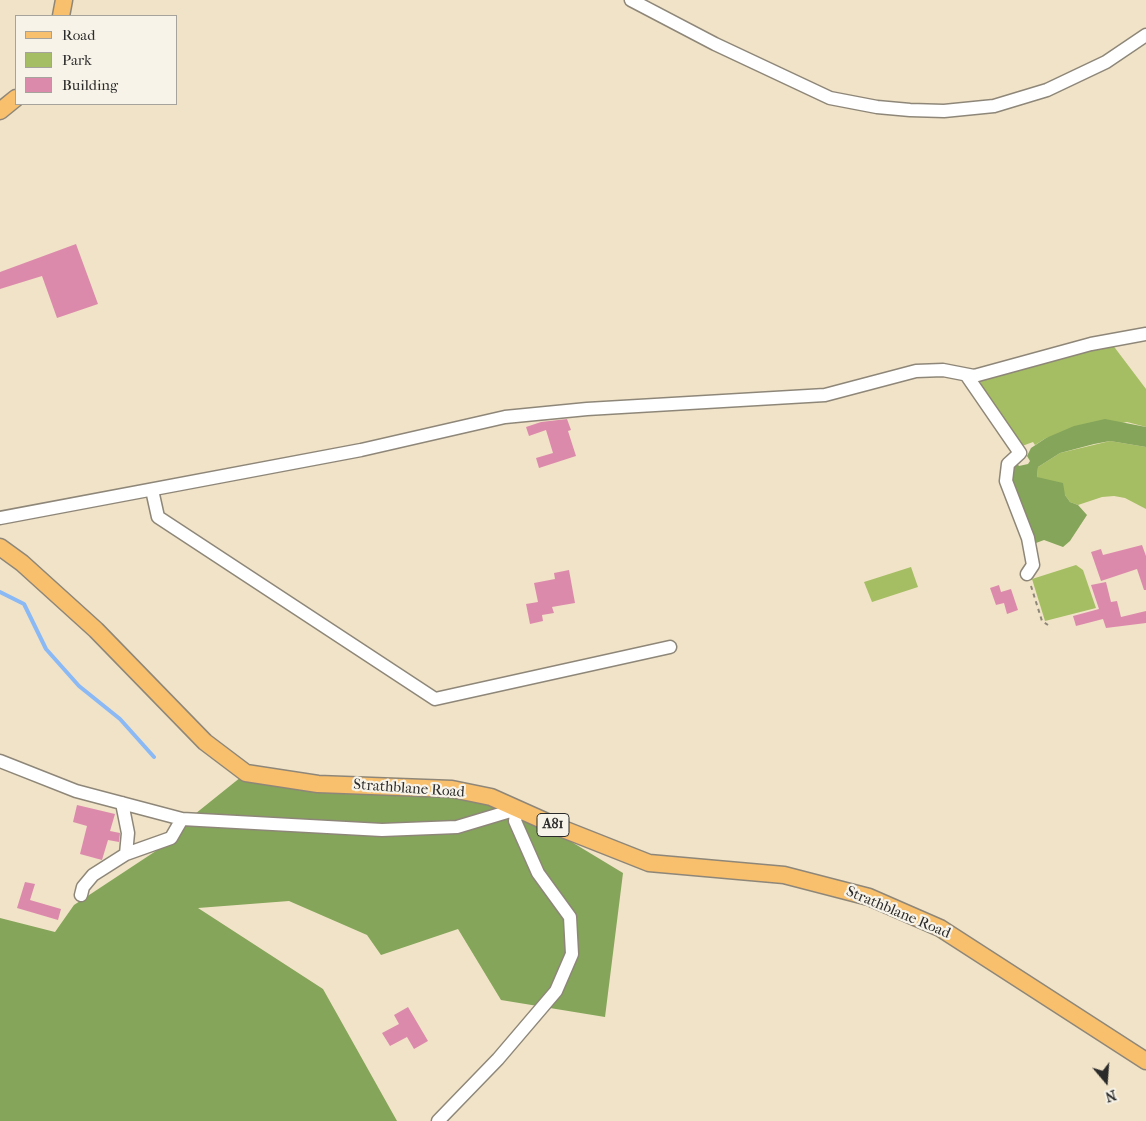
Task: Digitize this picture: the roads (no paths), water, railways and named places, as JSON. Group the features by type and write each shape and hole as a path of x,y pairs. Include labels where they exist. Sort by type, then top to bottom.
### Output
{"main road":[{"path":"61,15 64,0"},
{"path":"0,111 15,99"},
{"name":"Strathblane Road","path":"0,547 22,563 96,630 205,742 246,773 318,784 452,789 491,797 558,827 649,863 784,875 861,895 940,928 1146,1061"}],"street":[{"path":"631,0 715,44 830,98 877,107 910,110 944,111 994,106 1047,90 1106,62 1146,35"},
{"path":"0,518 361,450 505,417 587,408 825,395 916,371 943,370 974,376 1091,344 1146,334"},
{"path":"967,376 1020,453 1008,464 1006,480 1028,538 1033,564 1027,574"},
{"path":"152,490 158,517 434,699 670,646"},
{"path":"0,761 76,791 182,819 382,830 457,827 517,809 514,821 538,873 570,917 572,954 556,991 498,1059 438,1121"},
{"path":"122,803 128,833 126,854"},
{"path":"81,895 83,887 93,875 126,854 171,838 182,819"}],"waterway":[{"path":"0,592 24,604 46,649 79,686 120,719 154,757"}]}
